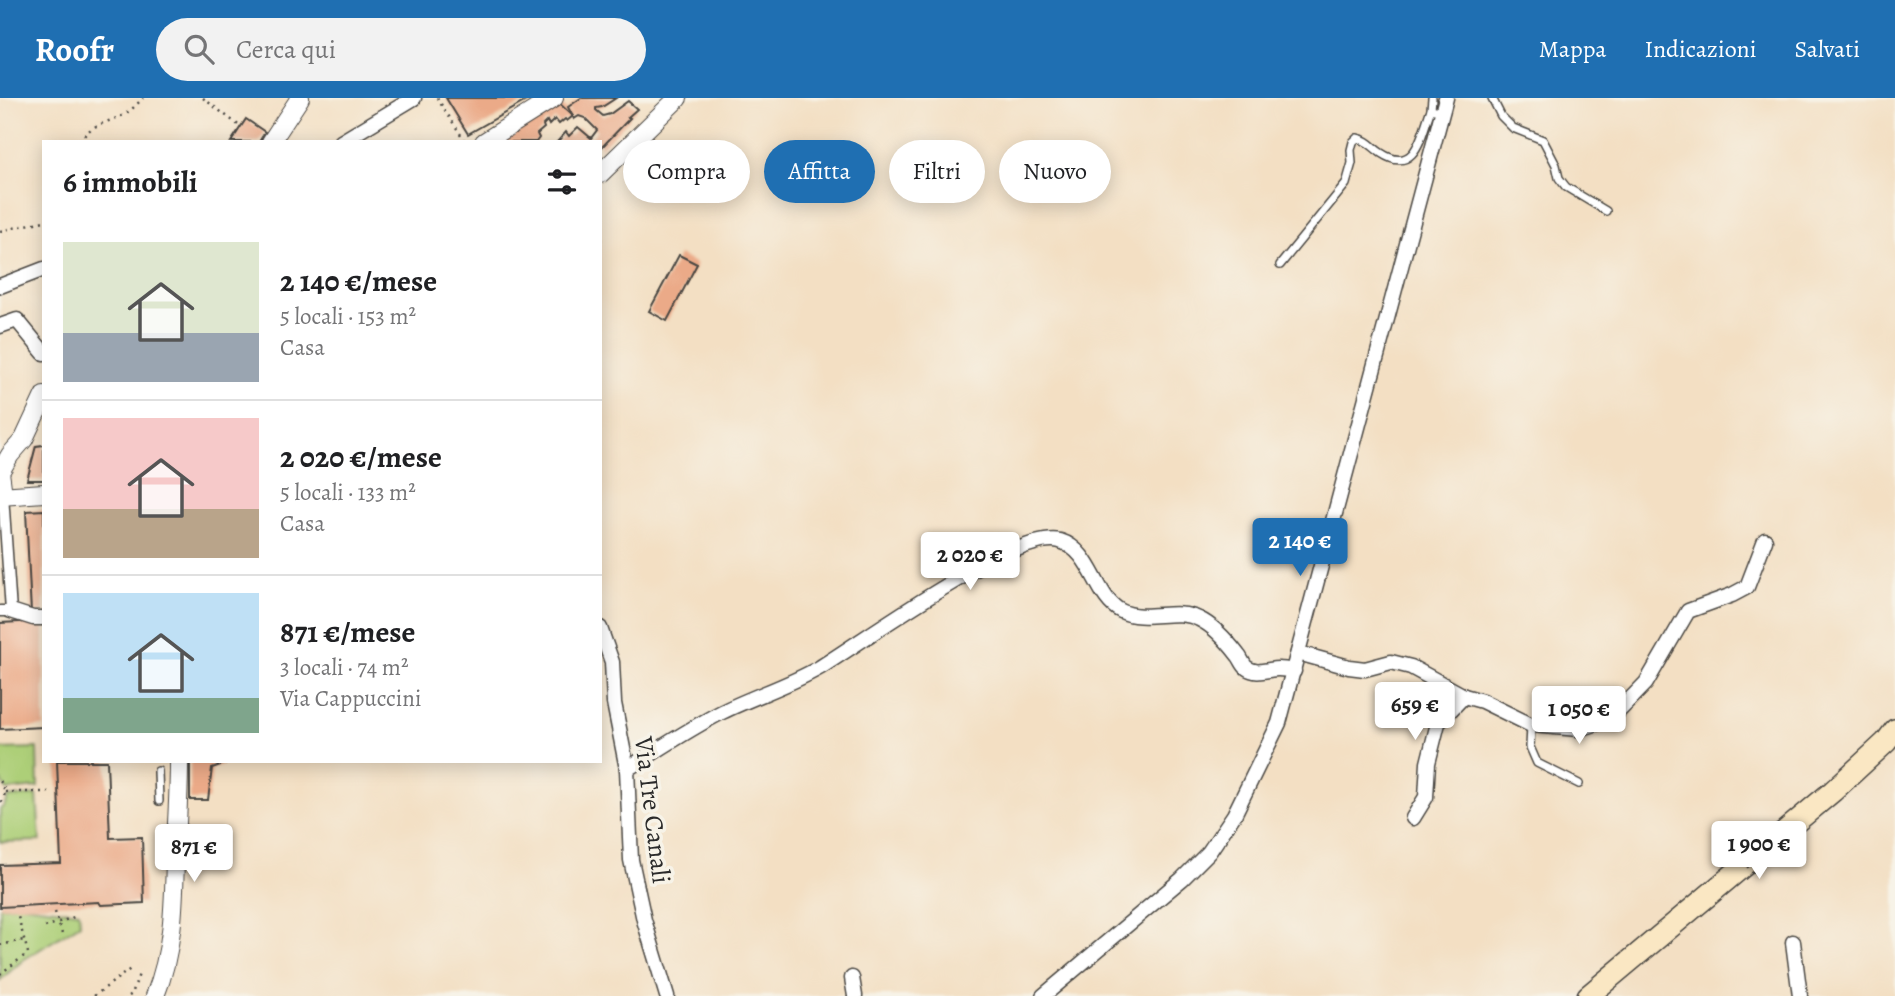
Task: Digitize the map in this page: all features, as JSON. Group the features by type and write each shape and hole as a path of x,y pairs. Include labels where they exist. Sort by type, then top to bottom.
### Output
{"main road":[{"path":"1588,996 1824,799 1886,742 1895,730"}],"street":[{"path":"272,140 300,98"},
{"path":"344,140 414,98"},
{"path":"487,140 554,98"},
{"path":"602,172 678,98"},
{"path":"1043,996 1182,879 1209,852 1234,815 1279,723 1440,106"},
{"path":"0,286 42,269"},
{"path":"0,326 17,320 42,351"},
{"path":"42,400 24,439 0,472 5,611 42,618"},
{"path":"24,439 42,439"},
{"path":"1,495 42,493"},
{"path":"627,769 721,713 817,669 967,573 1016,549 1037,542 1057,540 1074,548 1119,611 1135,616 1180,614 1199,618 1238,655 1247,668 1261,672 1279,668 1294,671"},
{"path":"1298,653 1349,667 1366,669 1391,662 1411,667 1464,696 1482,701 1531,725 1579,729 1611,719 1646,683 1688,611 1747,587 1765,540"},
{"name":"Via Tre Canali","path":"602,634 612,662 614,703 627,769 631,860 644,920 667,996"},
{"path":"1413,818 1426,797 1428,763 1438,723 1464,696"},
{"path":"155,996 170,949 173,920 179,763"},
{"path":"1793,942 1800,996"},
{"path":"852,978 855,996"}],"lane":[{"path":"1280,265 1346,184 1352,163 1353,142 1357,138 1365,139 1393,160 1410,158 1440,106 1432,98"},
{"path":"1492,98 1500,116 1513,128 1542,139 1556,165 1559,178 1566,187 1606,211"},
{"path":"1531,725 1530,747 1537,763 1579,784"},
{"path":"158,771 159,801"}],"path":[{"path":"82,140 94,127 126,114 143,98"},
{"path":"203,98 242,127"},
{"path":"437,98 465,140"},
{"path":"0,231 42,221"},
{"path":"0,781 5,792 0,804"},
{"path":"5,792 52,792"},
{"path":"1734,850 1756,877"},
{"path":"55,912 62,934"},
{"path":"45,927 77,916"},
{"path":"0,974 28,953 18,917"},
{"path":"0,945 24,940"},
{"path":"94,996 133,967"},
{"path":"129,996 140,971"}],"green space":[{"path":"37,748 38,787 7,790 0,779 0,749"},
{"path":"37,795 40,841 0,842 0,809 8,797"},
{"path":"22,905 79,912 80,924 23,960 0,980 0,907"}],"building":[{"path":"446,98 531,98 468,134"},
{"path":"581,98 616,98 596,110 603,116 628,101 637,109 602,147 602,140 559,140 566,132 569,136 578,127 591,138 597,130 585,118 579,116 574,119 568,107"},
{"path":"560,104 573,116 559,124 555,119 549,125 547,121 537,134 538,140 501,140"},
{"path":"246,119 265,132 260,140 232,140"},
{"path":"679,255 697,264 667,321 649,311"},
{"path":"42,445 42,480 27,480 36,446"},
{"path":"42,510 42,612 31,613 26,511"},
{"path":"42,622 42,727 0,729 0,623"},
{"path":"57,763 107,763 110,838 142,837 144,903 101,905 99,902 0,907 0,865 61,863"},
{"path":"190,763 226,763 212,768 208,800 190,800"}]}
